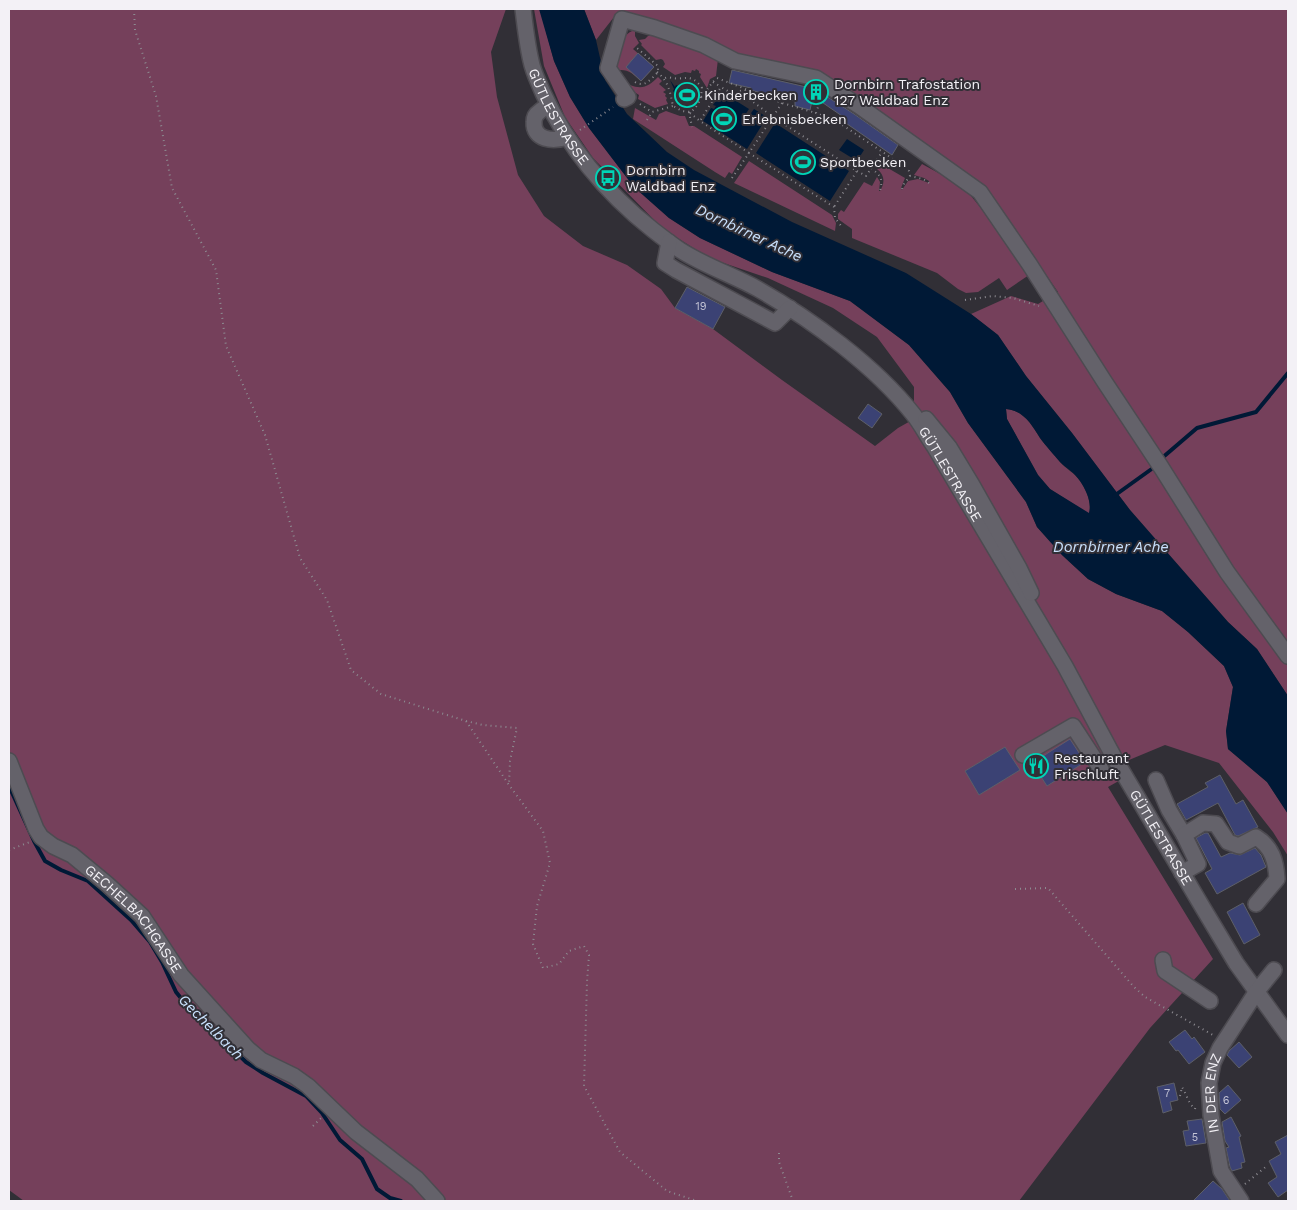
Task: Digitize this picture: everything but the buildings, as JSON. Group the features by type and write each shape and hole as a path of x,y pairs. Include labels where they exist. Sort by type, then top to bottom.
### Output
{"street":[{"name":"GÜTLESTRASSE","path":"523,9 531,63 549,106 573,134 584,162 608,189 625,206 680,250 756,288 790,308 825,333 886,384 913,414 1065,666 1116,761 1236,963 1288,1035"},
{"path":"630,100 608,68 622,19 704,45 735,61 816,78 859,106 980,192 1030,265 1227,572 1288,656"},
{"path":"549,106 538,112 534,118 537,134 543,138 557,140 573,134"},
{"path":"669,242 665,263 676,270 775,323 790,308"},
{"path":"1023,755 1074,726 1101,769"},
{"name":"GECHELBACHGASSE","path":"9,761 40,837 72,855 142,916 181,975 248,1049 261,1060 294,1076 308,1086 356,1132 417,1179 437,1201"},
{"path":"1156,780 1168,810 1184,835 1198,864 1182,873"},
{"path":"1184,835 1203,823 1216,824 1228,842 1239,846 1256,837 1264,842 1276,864 1277,879 1256,904"},
{"path":"1163,960 1165,971 1210,1002"},
{"name":"IN DER ENZ","path":"1238,1197 1220,1171 1209,1084 1213,1063 1224,1041 1256,991 1274,970"}],"path":[{"path":"134,9 135,30 156,96 172,188 216,270 226,346 265,435 300,558 327,600 351,670 381,694 466,721 483,725 518,728 510,761 509,785"},
{"path":"630,79 640,85 646,84 658,72 658,66 637,48"},
{"path":"658,72 665,78 673,106"},
{"path":"665,78 693,78 702,88 698,106 689,113"},
{"path":"701,97 708,90 710,83 717,78 745,90 816,113 838,122 908,171 910,176"},
{"path":"713,82 744,102 752,102"},
{"path":"816,113 825,84"},
{"path":"700,121 721,87"},
{"path":"740,91 745,90"},
{"path":"745,90 752,102 866,176 882,152"},
{"path":"573,134 630,100 652,112"},
{"path":"732,178 782,103"},
{"path":"646,120 652,112 673,106 689,113 834,207"},
{"path":"689,113 692,128"},
{"path":"871,168 882,179 880,191"},
{"path":"842,227 835,218 834,207 857,171"},
{"path":"910,176 923,179 928,183"},
{"path":"902,189 910,176"},
{"path":"965,300 993,296 1013,298 1042,307"},
{"path":"466,721 543,831 550,862 537,906 533,944 543,968 559,964 569,951 584,946 589,955 584,1086 620,1152 667,1191 697,1201"},
{"path":"9,850 23,845"},
{"path":"1015,889 1048,888 1134,987 1145,997 1224,1041"},
{"path":"314,1126 320,1119"},
{"path":"779,1153 779,1162 793,1201"},
{"path":"1238,1197 1268,1165"}],"shaded area":[{"path":"9,9 506,9 491,52 497,97 518,175 544,216 583,246 627,265 661,289 675,308 713,329 875,446 898,428 914,419 914,387 877,337 833,308 768,278 709,258 662,228 593,158 565,117 544,66 534,9 540,9 554,61 570,97 589,128 634,187 669,218 700,238 772,272 850,301 909,345 950,392 968,423 1026,502 1037,527 1062,555 1088,579 1116,594 1162,611 1188,632 1224,666 1233,687 1226,731 1228,749 1267,782 1288,814 1288,856 1273,832 1219,763 1165,745 1117,765 1124,778 1108,787 1213,959 1150,1028 1019,1201 24,1201 9,1190"},
{"path":"584,9 1288,9 1288,696 1257,649 1228,622 1130,510 1026,376 998,335 971,314 1011,296 1038,304 1058,292 987,190 865,100 818,70 736,53 710,39 624,13 614,17 596,40"},
{"path":"635,30 635,36 639,43 633,49 654,67 641,81 629,72 622,70 614,71 622,41 630,32"},
{"path":"657,34 702,50 718,59 716,76 710,79 707,88 700,77 701,74 696,69 695,71 692,70 691,73 685,72 675,75 663,67 665,64 663,60 656,60 641,45 639,40"},
{"path":"658,77 662,81 659,84 666,90 663,92 666,94 668,104 655,108 638,99 639,95 628,88 630,85 646,86"},
{"path":"635,108 656,120 659,114 666,111 685,116 689,126 694,126 742,157 732,174 729,172 725,178 633,119"},
{"path":"749,161 832,215 836,223 835,231 734,183"},
{"path":"881,164 905,178 902,190 908,181 918,179 929,183 924,178 914,175 922,164 955,182 971,196 1003,235 1029,275 1007,290 999,278 978,292 966,293 937,273 852,238 852,229 838,219 838,214 841,210 844,212 864,182 872,186 877,177 880,182 880,191 883,179 882,174 877,169"},
{"path":"1006,409 1022,415 1060,462 1078,478 1088,496 1089,514 1050,489 1038,475 1007,419"}],"water":[{"name":"Dornbirner Ache","path":"539,9 584,9 596,40 605,80 627,114 667,152 694,170 792,222 906,273 971,314 998,335 1026,376 1130,510 1228,622 1257,649 1288,696 1288,814 1267,782 1228,749 1226,731 1233,687 1224,666 1188,632 1162,611 1116,594 1088,579 1062,555 1037,527 1026,502 968,423 950,392 909,345 850,301 772,272 700,238 669,218 634,187 589,128 570,97 554,61","holes":["1006,409 1018,412 1026,419 1060,462 1078,478 1088,496 1089,513 1050,489 1038,475 1007,419"]},
{"name":"Kinderbecken","path":"670,80 675,87 676,85 688,89 691,83 696,87 698,94 696,101 691,106 685,108 678,105 681,101 673,91"},
{"name":"Erlebnisbecken","path":"722,92 749,109 743,118 746,120 754,109 767,117 747,149 703,121 711,108 714,109 716,106 713,105"},
{"name":"Sportbecken","path":"775,123 849,171 830,201 756,153"},
{"path":"847,139 864,150 857,161 839,150"}],"waterway":[{"path":"1162,458 1197,428 1256,412 1288,373"},
{"path":"1114,496 1153,468"},
{"name":"Gechelbach","path":"9,786 45,861 88,881 131,920 150,942 176,992 193,1013 246,1062 306,1096 322,1113 340,1140 362,1159 377,1189 390,1198 401,1201"}],"place":[{"name":"Dornbirn Trafostation 127 Waldbad Enz","path":"816,92"},
{"name":"Kinderbecken","path":"687,95"},
{"name":"Erlebnisbecken","path":"724,119"},
{"name":"Sportbecken","path":"803,162"},
{"name":"Dornbirn Waldbad Enz","path":"608,178"},
{"name":"Restaurant Frischluft","path":"1036,766"}]}
